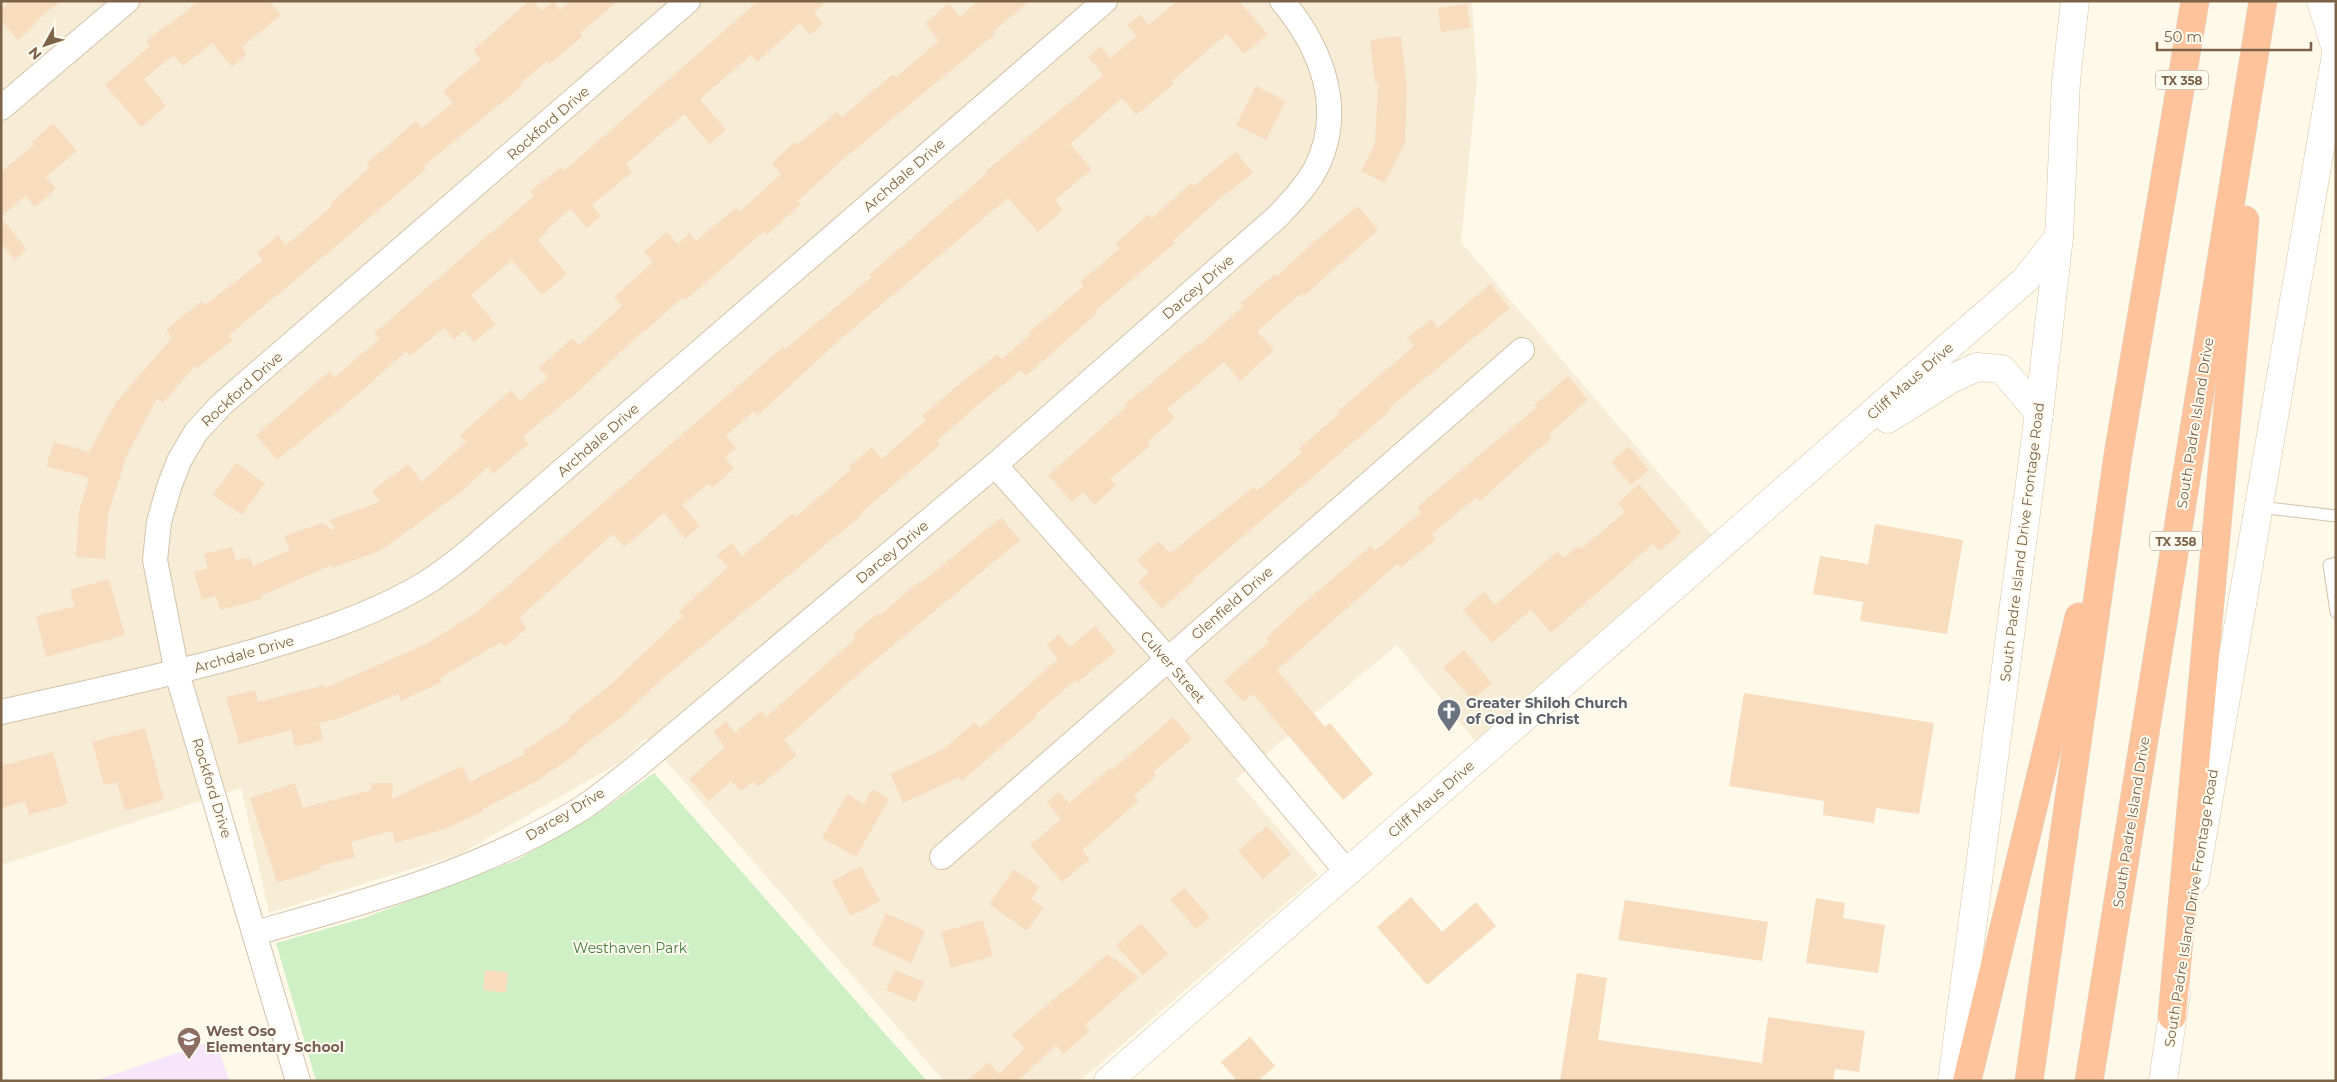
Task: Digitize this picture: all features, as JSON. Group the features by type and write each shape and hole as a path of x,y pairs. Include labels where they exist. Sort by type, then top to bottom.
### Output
{"highway":[{"name":"TX 358","path":"2029,1081 2118,455 2195,1"},
{"path":"2172,1016 2264,1"},
{"name":"South Padre Island Drive","path":"2089,1081 2264,1"},
{"path":"1967,1081 2118,455"}],"main road":[{"name":"South Padre Island Drive Frontage Road","path":"1952,1081 2039,413 2059,237 2066,81 2075,1"},
{"path":"2321,1 2336,49"},
{"name":"South Padre Island Drive Frontage Road","path":"2163,1081 2172,1016 2336,55"},
{"name":"Cliff Maus Drive","path":"1108,1081 2025,280 2059,237"},
{"name":"Cliff Maus Drive","path":"1754,518 1898,412 1951,378 1977,367 2002,369 2039,413"}],"street":[{"path":"1,108 127,1"},
{"name":"Rockford Drive","path":"298,1081 178,672 154,560 159,522 169,487 179,461 196,432 222,404 688,1"},
{"name":"Archdale Drive","path":"1,712 178,672 308,636 345,622 416,589 453,564 1105,1"},
{"name":"Darcey Drive","path":"255,933 379,898 436,879 497,853 544,830 585,806 635,768 995,465 1277,217 1304,186 1316,168 1328,131 1330,104 1324,74 1315,50 1292,13 1282,1"},
{"name":"Glenfield Drive","path":"942,857 1522,350"},
{"name":"Culver Street","path":"995,465 1168,659 1347,872"}],"lane":[{"path":"2259,506 2336,516"},
{"path":"2336,563 2329,565 2336,612"}],"shaded area":[{"path":"1,1 1472,1 1477,79 1461,242 1712,535 1475,741 1397,645 1236,779 1318,875 1080,1081 944,1081 646,738 624,760 460,854 269,913 241,788 1,865"},
{"name":"West Oso Elementary School","path":"216,1040 229,1081 97,1081 97,1080"}],"green space":[{"name":"Westhaven Park","path":"654,773 927,1081 316,1081 276,943 364,918 517,860 600,812"}],"building":[{"path":"10,1 61,1 35,22 36,24 18,40 1,21 1,9"},
{"path":"198,1 269,1 281,15 242,47 247,54 232,67 212,43 183,66 174,55 144,79 166,106 141,127 105,85 150,46 146,41 167,24 168,26"},
{"path":"529,1 533,1 542,11 553,1 560,10 571,1 618,1 580,33 583,36 550,64 547,61 520,84 522,86 424,166 426,169 229,335 233,340 197,368 195,366 163,403 157,398 126,457 108,515 105,559 76,557 79,511 89,478 46,466 54,442 89,452 116,402 172,338 166,330 201,301 205,305 263,260 257,253 278,235 286,245 332,206 330,204 370,167 367,163 416,121 422,128 453,103 443,91 481,59 473,50"},
{"path":"758,1 827,1 814,13 823,24 810,35 800,23 757,62 751,55 700,99 726,130 709,144 684,114 626,164 632,172 592,205 601,216 587,228 571,209 546,230 547,232 538,240 567,274 542,295 512,260 471,295 496,324 474,342 464,331 454,340 444,328 410,356 406,351 362,391 277,460 256,435 330,371 335,377 379,339 374,333 534,196 530,191 561,167 564,171"},
{"path":"978,1 1029,1 993,32 995,34 840,162 798,201 801,204 767,235 764,231 686,300 683,297 644,330 569,400 523,437 529,444 493,474 488,467 461,492 380,551 332,568 331,565 261,596 262,599 220,610 216,596 202,600 194,572 208,568 204,554 232,547 236,560 250,557 253,566 290,550 284,536 322,523 333,530 335,527 329,520 380,502 372,491 408,464 422,482 466,442 460,435 511,390 520,401 548,377 539,368 572,338 579,345 622,306 614,297 653,262 644,252 667,232 678,244 689,233 696,241 736,208 739,212 781,174 772,163 794,142 797,145 837,112 842,117 893,74 896,77 939,41 925,23 949,3 960,17"},
{"path":"1177,1 1239,1 1268,34 1244,54 1227,34 1172,81 1174,84 1136,115 1122,98 1070,144 1092,169 1055,200 1063,210 1038,232 1008,198 844,336 757,416 754,411 726,436 736,448 725,457 734,469 712,488 708,484 682,505 700,526 685,539 664,513 624,547 613,534 519,618 527,628 505,647 501,642 440,678 442,682 401,701 398,694 340,718 319,723 323,740 295,747 291,730 239,744 226,697 255,690 258,702 325,685 325,688 426,644 476,613 783,347 785,349 872,277 869,275 987,173 985,172 1103,75 1088,57 1101,46 1110,58 1137,36 1127,25 1140,15 1149,25"},
{"path":"1467,4 1471,28 1441,32 1438,8"},
{"path":"1401,36 1407,86 1405,143 1385,183 1361,171 1375,144 1378,83 1375,83 1370,40"},
{"path":"1256,86 1286,101 1266,140 1236,125"},
{"path":"53,123 77,151 46,177 56,189 35,207 25,196 1,217 1,172 34,145 32,142"},
{"path":"1236,152 1253,173 1217,201 1173,241 1175,243 1096,310 1097,313 1026,376 1021,370 979,404 937,441 940,445 861,513 862,515 662,679 624,715 577,751 578,753 535,782 483,809 483,811 445,829 395,843 392,831 351,842 355,857 320,866 321,869 277,883 250,798 295,783 303,808 371,790 371,783 393,783 392,799 462,766 470,782 525,754 523,751 571,720 569,717 609,686 683,616 679,611 728,567 717,555 732,543 742,556 793,513 796,517 851,469 849,466 872,447 882,459 926,420 922,416 957,386 997,354 1002,359 1030,335 1028,333 1084,286 1080,282 1120,248 1115,244 1149,214 1152,218 1191,183 1194,186"},
{"path":"1358,206 1378,230 1304,296 1302,293 1257,331 1274,350 1240,381 1224,362 1167,409 1175,418 1147,442 1150,446 1110,479 1116,485 1095,505 1083,492 1072,502 1048,475 1126,407 1124,405 1199,343 1200,345 1243,306 1241,303 1275,274 1277,276 1315,241"},
{"path":"1,218 27,249 15,260 1,243"},
{"path":"1490,284 1510,308 1389,408 1391,410 1193,579 1162,609 1138,582 1149,573 1137,560 1159,541 1170,553 1254,487 1257,491 1302,453 1298,449 1339,414 1337,412 1414,346 1407,338 1431,319 1438,328"},
{"path":"1568,376 1588,400 1549,434 1552,438 1480,501 1477,497 1432,534 1436,539 1401,568 1397,564 1277,670 1325,727 1330,723 1373,774 1343,800 1253,694 1243,702 1224,681 1269,642 1266,638 1298,608 1371,546 1375,551 1421,512 1417,507 1536,408 1534,405"},
{"path":"1629,447 1649,470 1631,485 1611,462"},
{"path":"236,463 265,483 242,515 213,495"},
{"path":"1639,484 1681,533 1660,551 1653,544 1551,633 1531,610 1492,643 1463,610 1484,592 1495,605 1558,551 1564,558 1578,546 1581,549 1625,512 1618,503"},
{"path":"1001,517 1020,540 862,671 784,740 797,755 758,787 753,781 741,791 731,781 709,801 689,779 725,747 713,732 726,721 735,733 761,711 766,717 856,638 853,634 878,613 880,615 920,581 921,583"},
{"path":"1875,524 1963,540 1947,634 1860,621 1863,602 1813,594 1820,556 1868,564"},
{"path":"109,579 125,635 46,657 36,616 75,606 70,590"},
{"path":"1095,626 1116,651 1078,682 1076,680 962,781 959,777 903,803 890,774 942,750 975,722 980,728 1058,659 1047,645 1059,634 1070,647"},
{"path":"1464,650 1492,683 1472,700 1443,667"},
{"path":"1744,693 1934,723 1919,814 1876,808 1874,823 1823,815 1824,801 1729,786"},
{"path":"1173,717 1192,739 1153,772 1156,776 1134,796 1139,801 1082,850 1090,859 1062,882 1030,845 1061,819 1047,802 1059,792 1069,803 1110,768 1112,770"},
{"path":"145,728 164,800 125,811 117,782 104,785 92,742"},
{"path":"53,752 68,804 29,815 25,801 1,808 1,766"},
{"path":"872,789 889,799 856,857 822,838 847,794 864,804"},
{"path":"1267,826 1291,854 1263,879 1238,851"},
{"path":"861,866 880,901 851,916 832,881"},
{"path":"1014,869 1039,887 1031,899 1043,908 1027,931 989,904"},
{"path":"1184,888 1210,917 1196,929 1170,900"},
{"path":"1411,897 1442,932 1476,902 1496,926 1427,985 1377,927"},
{"path":"1816,898 1845,903 1843,918 1885,925 1878,973 1806,963"},
{"path":"1625,900 1768,922 1762,961 1618,940"},
{"path":"886,913 925,931 911,963 872,945"},
{"path":"983,920 993,956 951,968 941,932"},
{"path":"1141,923 1168,954 1143,975 1116,945"},
{"path":"1107,954 1139,977 1085,1025 1090,1031 1063,1054 1056,1045 1018,1081 967,1081 989,1062 999,1074 1025,1048 1012,1035"},
{"path":"485,970 508,972 506,993 483,990"},
{"path":"895,970 924,982 915,1002 886,990"},
{"path":"1577,973 1607,978 1598,1040 1762,1063 1768,1017 1865,1031 1859,1072 1835,1069 1833,1081 1560,1081"},
{"path":"1250,1037 1275,1066 1258,1081 1237,1081 1221,1062"}],"place":[{"name":"Greater Shiloh Church of God in Christ","path":"1449,732"},
{"name":"West Oso Elementary School","path":"189,1060"}]}
